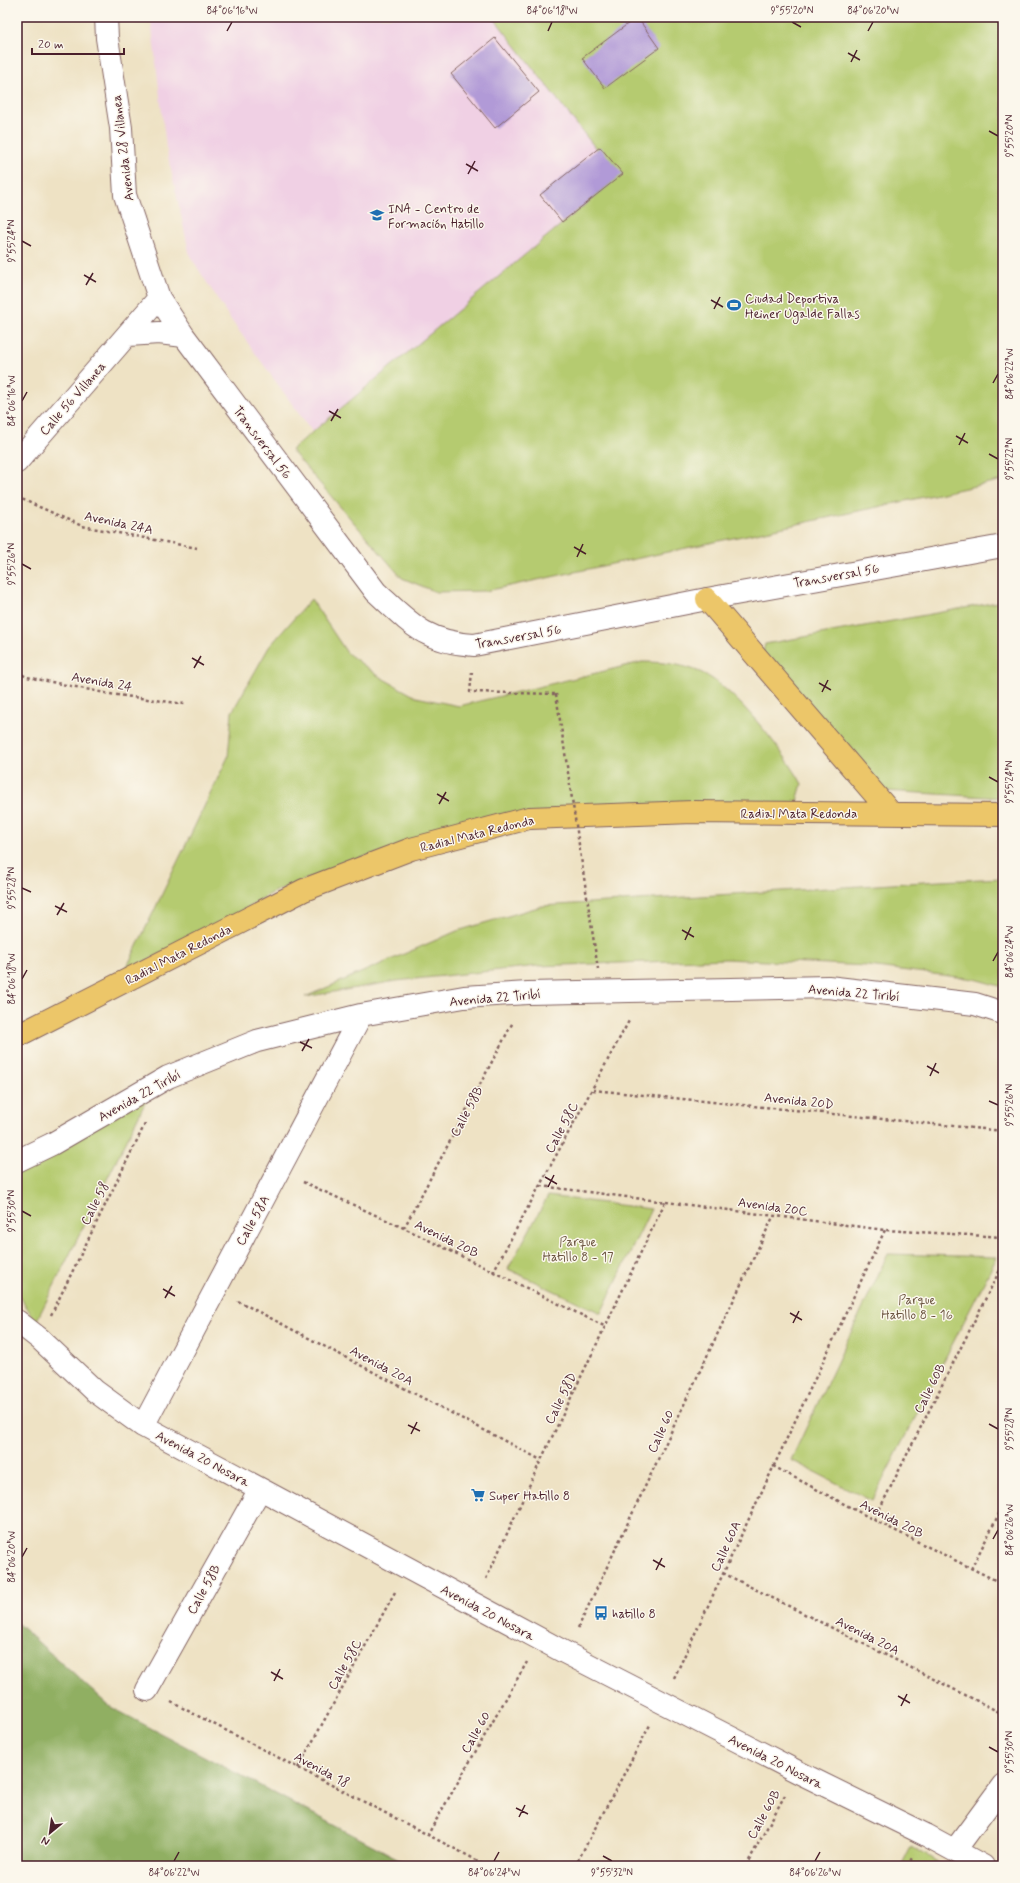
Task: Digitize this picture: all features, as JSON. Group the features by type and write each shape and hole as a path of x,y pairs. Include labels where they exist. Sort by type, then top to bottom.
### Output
{"main road":[{"path":"707,599 891,813"},
{"name":"Radial Mata Redonda","path":"17,1036 304,890 411,849 529,818 693,812 1003,815"}],"street":[{"name":"Avenida 28 Villanea","path":"109,18 107,38 121,128 125,195 159,298"},
{"name":"Calle 56 Villanea","path":"17,462 159,298"},
{"name":"Transversal 56","path":"159,298 184,336 376,592 412,625 434,637 452,644 474,646 707,599 998,549"},
{"path":"128,335 159,333 184,336"},
{"name":"Avenida 22 Tiribí","path":"17,1161 52,1144 168,1077 258,1041 361,1015 464,997 528,993 645,990 828,988 975,1004 1003,1013"},
{"name":"Calle 58A","path":"143,1426 214,1289 361,1015"},
{"path":"17,1309 40,1338"},
{"name":"Avenida 20 Nosara","path":"17,1321 40,1338 95,1391 143,1426 474,1605 662,1703 955,1850 978,1865"},
{"name":"Calle 58B","path":"147,1690 260,1489"},
{"path":"955,1850 1003,1785"}],"path":[{"name":"Avenida 24A","path":"17,497 82,526 197,548"},
{"name":"Avenida 24","path":"17,672 27,677 110,694 185,704"},
{"path":"470,692 556,694 598,969"},
{"name":"Calle 58C","path":"493,1272 593,1090 645,990"},
{"name":"Calle 58B","path":"404,1228 528,993"},
{"name":"Avenida 20D","path":"593,1090 1003,1131"},
{"name":"Calle 58","path":"40,1338 148,1119"},
{"name":"Avenida 20B","path":"279,1170 404,1228 606,1327"},
{"name":"Avenida 20C","path":"541,1186 666,1200 773,1216 885,1230 1003,1237"},
{"name":"Calle 58D","path":"474,1605 541,1460 666,1200"},
{"name":"Calle 60","path":"566,1653 773,1216"},
{"name":"Calle 60A","path":"575,1866 662,1703 885,1230"},
{"name":"Calle 60B","path":"874,1520 1003,1264"},
{"name":"Avenida 20A","path":"214,1289 541,1460"},
{"name":"Avenida 20B","path":"773,1466 874,1520 1003,1584"},
{"path":"971,1569 1003,1506"},
{"name":"Calle 58C","path":"298,1768 408,1569"},
{"name":"Avenida 20A","path":"723,1573 1003,1714"},
{"name":"Calle 60","path":"427,1836 540,1639"},
{"name":"Avenida 18","path":"147,1690 427,1836 488,1866"},
{"name":"Calle 60B","path":"746,1866 798,1772"}],"shaded area":[{"name":"INA - Centro de Formación Hatillo","path":"155,17 496,17 623,174 313,433 229,317 190,256 166,147 151,20"}],"green space":[{"name":"Ciudad Deportiva Heiner Ugalde Fallas","path":"493,17 1003,17 1003,480 486,591 436,592 402,578 291,450 618,177"},
{"path":"311,599 347,653 380,677 416,697 459,706 642,662 671,664 700,672 713,679 742,705 784,756 802,784 796,804 600,811 366,856 271,893 215,928 125,971 228,757 232,712 269,647"},
{"path":"1003,601 1003,798 886,791 762,656 765,644"},
{"path":"1003,878 1003,987 974,979 868,966 726,959 538,966 396,981 305,997 457,931 542,906"},
{"path":"149,1095 36,1322 17,1292 17,1171"},
{"name":"Parque Hatillo 8 - 17","path":"548,1196 651,1209 601,1313 508,1269"},
{"name":"Parque Hatillo 8 - 16","path":"888,1254 997,1257 872,1501 791,1460"},
{"path":"17,1623 109,1706 412,1866 17,1866"},
{"path":"911,1846 944,1866 901,1866"}],"building":[{"path":"637,17 659,48 605,88 582,58"},
{"path":"495,38 539,92 495,128 451,74"},
{"path":"600,147 623,174 562,222 540,195"}],"place":[{"name":"INA - Centro de Formación Hatillo","path":"377,215"},
{"name":"Ciudad Deportiva Heiner Ugalde Fallas","path":"734,305"},
{"name":"Super Hatillo 8","path":"478,1495"},
{"name":"hatillo 8","path":"601,1613"}]}
